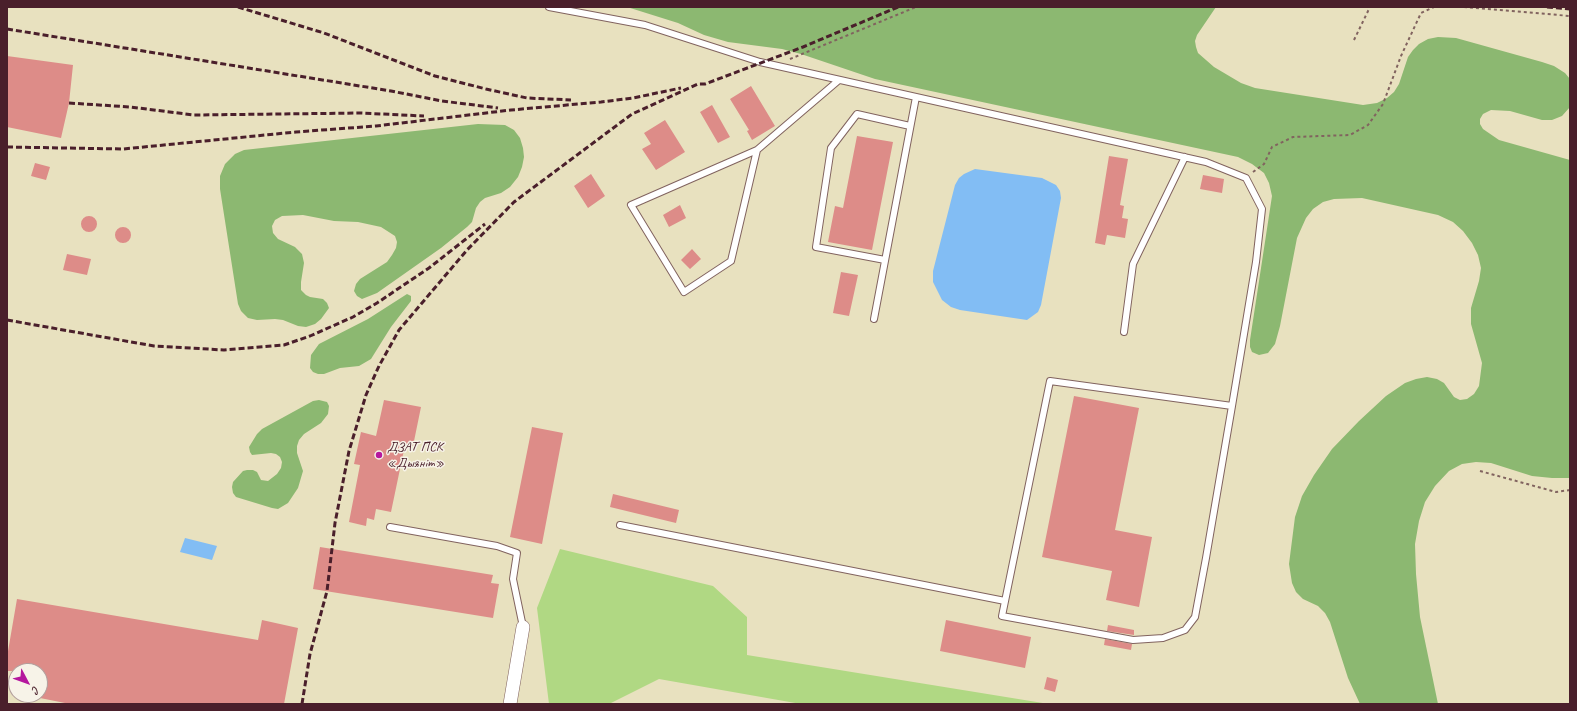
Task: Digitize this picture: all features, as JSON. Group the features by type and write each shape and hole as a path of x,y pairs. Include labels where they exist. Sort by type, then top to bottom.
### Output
{"street":[{"path":"510,704 523,627"}],"lane":[{"path":"549,7 645,25 775,66 1206,162 1246,178 1262,209 1256,262 1232,406 1206,558 1195,617 1185,630 1163,638 1133,640 1002,616 1050,381 1232,406"},
{"path":"757,150 730,261 684,292 631,205 757,150 839,80"},
{"path":"874,318 916,97"},
{"path":"885,260 816,247 831,148 857,114 910,126"},
{"path":"1124,332 1133,264 1185,157"},
{"path":"620,525 1005,601"},
{"path":"390,527 497,546 517,553 513,579 523,627"}],"path":[{"path":"775,66 916,7"},
{"path":"1354,40 1370,7"},
{"path":"1246,178 1264,164 1272,147 1293,137 1350,135 1368,125 1383,104 1401,56 1421,13 1434,7"},
{"path":"1464,7 1570,16"},
{"path":"1480,470 1556,492 1570,490"}],"green space":[{"path":"627,7 1216,7 1197,35 1195,41 1198,53 1214,67 1241,83 1255,88 1363,105 1377,103 1387,98 1394,92 1399,84 1408,57 1413,50 1419,44 1428,39 1438,37 1456,38 1542,62 1554,66 1565,73 1570,79 1570,107 1562,116 1552,120 1542,120 1510,111 1491,110 1483,114 1480,119 1480,124 1483,129 1499,140 1570,160 1570,478 1532,476 1491,463 1476,462 1462,464 1449,471 1435,486 1425,502 1419,521 1415,544 1416,574 1420,617 1438,704 1360,704 1348,678 1330,622 1325,613 1318,606 1303,599 1296,592 1292,583 1289,564 1295,517 1302,496 1332,449 1359,421 1386,396 1405,383 1416,379 1427,377 1437,379 1444,383 1454,397 1460,400 1467,399 1474,394 1479,386 1482,363 1471,324 1471,308 1479,281 1481,268 1478,255 1472,243 1463,231 1453,222 1438,215 1362,198 1334,199 1323,202 1313,209 1306,218 1297,238 1280,326 1275,344 1268,353 1259,355 1252,352 1250,340 1272,196 1269,183 1264,173 1252,164 1238,157 875,79 782,49 728,42 704,35 678,23"},
{"path":"478,124 505,125 514,130 520,138 523,148 524,157 522,167 518,177 510,187 501,193 485,198 480,202 476,208 472,222 441,248 377,293 362,299 357,296 354,291 356,284 360,279 387,262 396,248 397,242 395,236 381,227 358,222 334,221 303,215 282,216 275,220 272,226 273,233 278,239 295,247 302,254 304,263 301,290 310,297 323,299 329,308 321,319 315,324 306,327 298,326 283,320 257,320 248,318 241,311 238,304 220,189 220,176 225,164 235,154 244,150"},
{"path":"407,294 411,296 411,301 391,327 371,359 359,366 340,368 324,374 313,372 310,368 311,355 319,344 368,319"},
{"path":"319,400 327,402 329,406 328,414 321,423 304,434 299,440 297,453 303,471 298,488 288,503 278,509 236,497 233,493 233,482 243,471 253,470 257,472 261,480 268,481 277,474 281,468 282,462 280,457 276,454 271,453 252,455 249,447 257,434 262,429 313,401"},
{"path":"560,549 713,586 747,617 747,655 1049,704 801,704 659,679 609,704 549,704 537,608"}],"water":[{"path":"975,169 1042,178 1056,185 1060,191 1061,198 1041,305 1038,312 1027,320 960,310 951,307 942,300 933,282 933,271 955,185 959,178 964,174"},
{"path":"185,538 217,546 212,560 180,552"}],"building":[{"path":"7,56 73,65 69,103 61,138 7,127"},
{"path":"751,86 775,126 752,140 747,131 749,130 730,99"},
{"path":"712,105 730,137 718,143 700,112"},
{"path":"665,120 685,152 656,170 642,149 651,144 644,133"},
{"path":"857,136 893,142 872,250 828,242 835,206 843,208"},
{"path":"1109,156 1128,159 1120,205 1124,206 1122,218 1128,219 1125,238 1107,235 1105,245 1095,243"},
{"path":"35,163 50,167 46,180 31,176"},
{"path":"591,174 605,196 588,208 574,186"},
{"path":"1203,175 1224,179 1222,193 1200,189"},
{"path":"680,205 686,218 669,227 663,215"},
{"path":"89,216 95,218 97,224 95,230 89,232 83,230 81,224 83,218"},
{"path":"123,227 129,229 131,235 129,241 123,243 117,241 115,235 117,229"},
{"path":"692,249 701,259 690,269 681,260"},
{"path":"67,254 91,259 87,275 63,270"},
{"path":"841,272 858,275 849,316 833,313"},
{"path":"1074,396 1139,408 1115,530 1152,537 1139,607 1106,600 1112,571 1042,557"},
{"name":"ДЗАТ ПСК «Дыяніт»","path":"384,400 421,407 413,446 405,445 391,512 376,509 374,520 367,518 366,526 349,522 360,465 354,464 361,432 376,436"},
{"path":"532,427 563,433 542,544 510,537"},
{"path":"613,494 679,510 676,523 610,507"},
{"path":"320,547 493,575 491,583 499,584 493,618 313,589"},
{"path":"17,599 258,640 262,620 298,628 284,704 70,704 48,700 48,663 8,663 7,671 7,657"},
{"path":"946,620 1031,637 1025,668 940,651"},
{"path":"1108,625 1134,630 1134,635 1107,631"},
{"path":"1105,639 1132,644 1131,650 1104,645"},
{"path":"1047,677 1058,680 1055,692 1044,689"}],"railway":[{"path":"238,7 324,33 435,76 527,98 571,100"},
{"path":"302,704 310,654 327,591 335,523 349,451 366,395 379,366 399,330 467,250 514,202 632,114 698,84 705,84 803,47 898,7"},
{"path":"1547,7 1570,9"},
{"path":"7,29 391,91 442,101 498,108"},
{"path":"7,147 123,149 296,132 376,126 511,110 601,102 633,98 681,88"},
{"path":"69,103 130,107 194,115 361,113 424,116"},
{"path":"7,320 154,346 224,350 284,345 310,336 353,317 377,303 429,268 485,224"}],"place":[{"name":"ДЗАТ ПСК «Дыяніт»","path":"379,455"}]}
